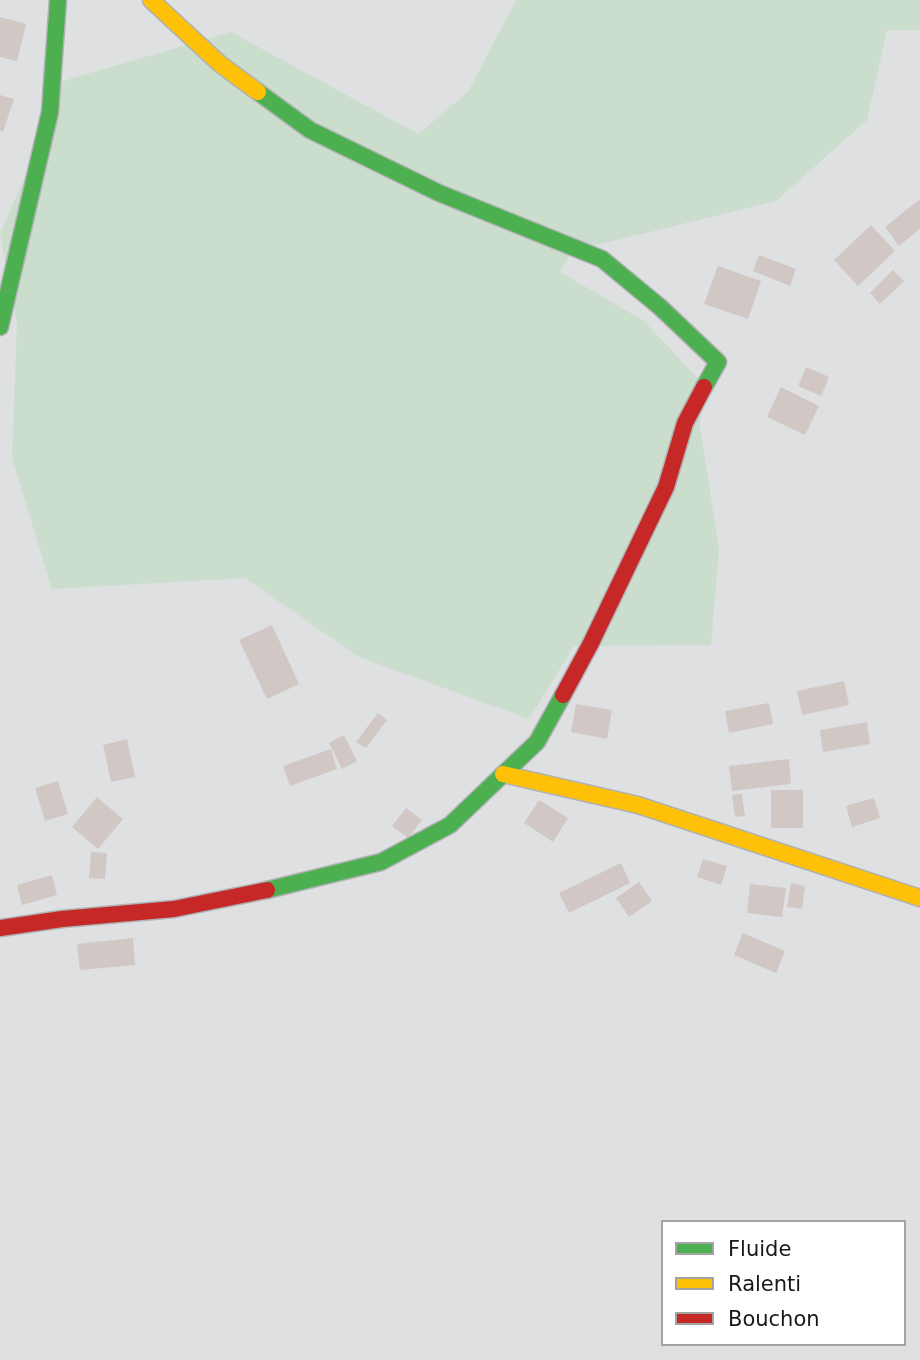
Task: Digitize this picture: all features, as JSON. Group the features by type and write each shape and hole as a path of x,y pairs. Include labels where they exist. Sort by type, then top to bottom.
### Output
{"street":[{"path":"0,327 50,112 58,0"},
{"path":"0,928 62,919 174,909 257,892 381,862 450,825 537,742 591,643 666,487 685,423 718,362 660,307 602,258 439,193 310,130 220,64 151,0"},
{"path":"503,774 638,805 920,898"}],"green space":[{"path":"516,0 920,0 920,30 887,30 867,120 776,201 572,251 560,272 644,321 701,382 700,427 719,549 711,645 574,646 529,719 359,657 245,578 52,589 12,458 17,324 0,234 39,145 56,83 231,32 418,134 468,92"}],"building":[{"path":"0,17 26,24 17,61 0,57"},
{"path":"0,95 14,99 3,132 0,131"},
{"path":"920,199 920,229 899,246 885,227"},
{"path":"871,225 895,251 858,286 834,260"},
{"path":"759,255 796,269 790,286 753,271"},
{"path":"718,266 761,281 748,319 704,304"},
{"path":"893,270 904,281 880,304 870,293"},
{"path":"806,367 829,377 821,396 798,386"},
{"path":"781,387 819,406 805,435 767,417"},
{"path":"272,625 299,684 267,699 239,640"},
{"path":"844,681 849,705 802,715 797,691"},
{"path":"769,703 773,724 729,733 725,711"},
{"path":"576,704 612,710 607,739 571,732"},
{"path":"378,713 387,720 366,748 356,742"},
{"path":"867,722 870,744 823,752 820,730"},
{"path":"344,735 357,761 342,769 329,743"},
{"path":"127,739 135,777 111,782 103,745"},
{"path":"331,749 337,769 290,786 283,766"},
{"path":"789,759 791,784 732,791 729,766"},
{"path":"58,781 68,814 45,821 35,788"},
{"path":"771,790 803,790 803,828 771,828"},
{"path":"742,794 745,816 735,817 732,795"},
{"path":"97,797 123,819 98,849 72,827"},
{"path":"874,798 880,818 852,827 846,806"},
{"path":"539,800 568,818 553,842 524,823"},
{"path":"406,808 422,820 408,838 392,826"},
{"path":"91,852 107,853 105,879 89,878"},
{"path":"703,859 727,866 721,885 697,877"},
{"path":"621,863 630,883 569,913 559,893"},
{"path":"52,875 57,895 22,905 17,885"},
{"path":"639,882 652,901 629,917 616,898"},
{"path":"791,883 805,886 802,909 787,907"},
{"path":"750,884 786,888 782,917 747,913"},
{"path":"743,933 785,951 776,973 734,955"},
{"path":"133,938 135,965 80,970 77,944"}],"traffic: fast":[{"path":"0,327 50,112 58,0"},
{"path":"258,92 310,130 439,193 602,259 660,307 718,362 704,387"},
{"path":"267,890 381,862 450,825 537,742 563,695"}],"traffic: slow":[{"path":"151,0 220,64 258,92"},
{"path":"503,774 638,805 920,898"}],"traffic: jam":[{"path":"563,695 666,487 685,423 704,387"},
{"path":"0,928 62,919 174,909 267,890"}]}
